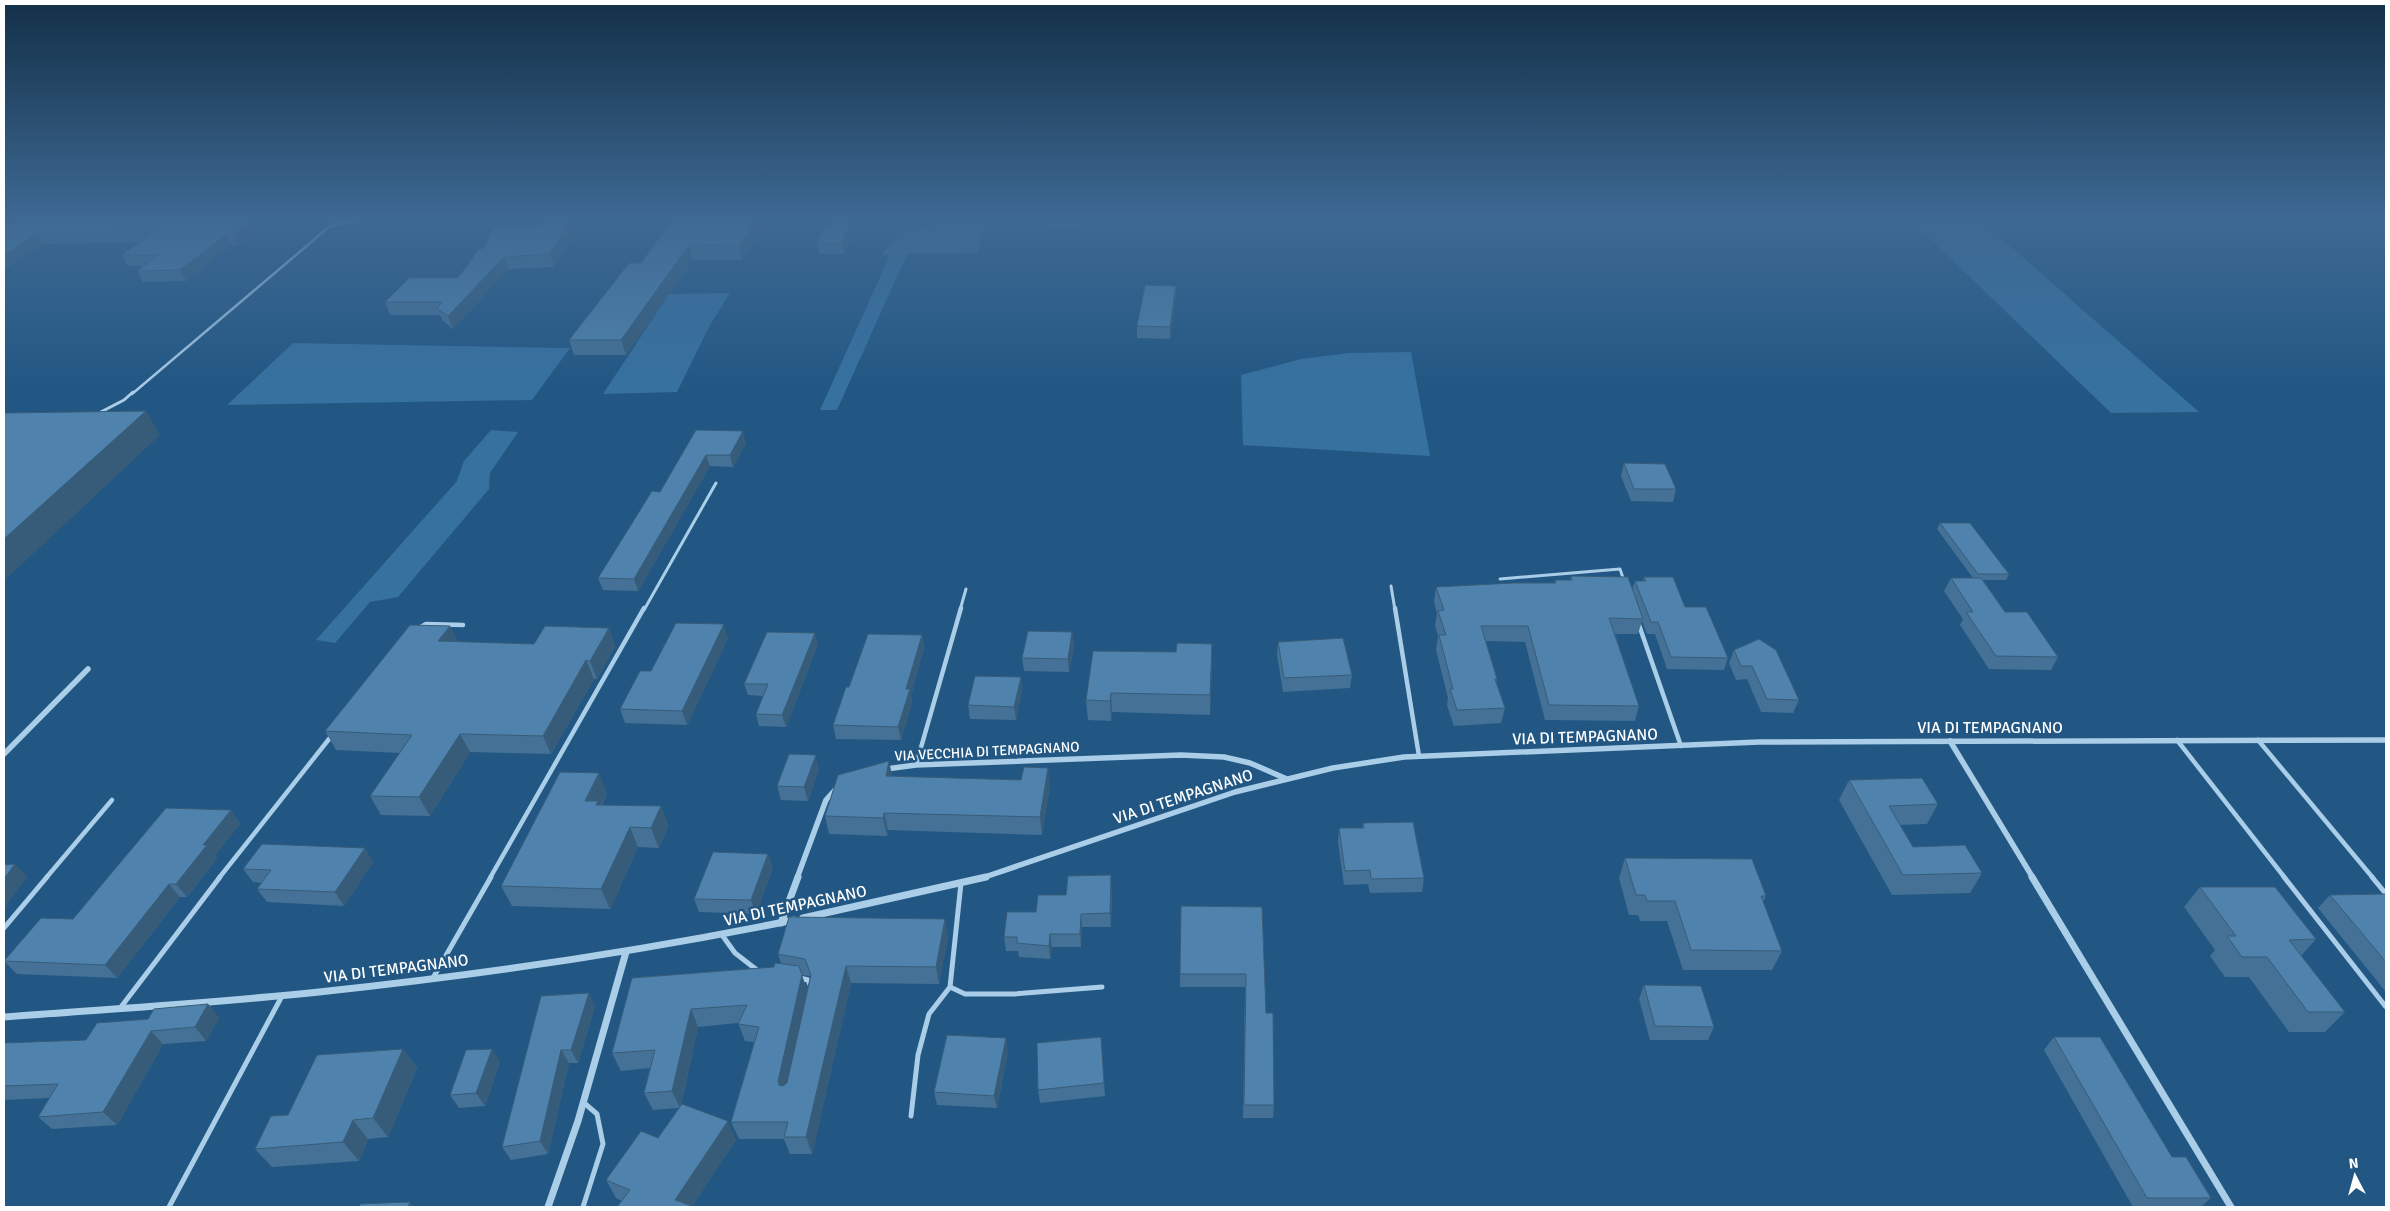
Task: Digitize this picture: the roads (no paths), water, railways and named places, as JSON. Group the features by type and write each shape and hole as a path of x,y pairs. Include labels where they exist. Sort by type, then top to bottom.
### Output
{"street":[{"path":"4,754 88,669"},
{"name":"VIA DI TEMPAGNANO","path":"4,1017 283,994 433,978 626,952 722,935 979,879 1235,792 1333,768 1419,756 1759,742 2386,740"},
{"path":"1950,741 2231,1207"},
{"name":"VIA VECCHIA DI TEMPAGNANO","path":"882,770 916,765 1181,755 1224,758 1250,763 1287,779"},
{"path":"781,923 826,800 842,784"},
{"path":"548,1207 583,1102 626,952"}],"lane":[{"path":"89,418 124,400 273,276"},
{"path":"433,978 716,483"},
{"path":"1500,578 1620,568 1626,587"},
{"path":"1391,586 1419,756"},
{"path":"916,765 966,589"},
{"path":"1636,615 1681,746"},
{"path":"419,628 426,624 463,626"},
{"path":"121,1007 267,815 340,725"},
{"path":"2177,740 2386,1008"},
{"path":"2258,740 2386,894"},
{"path":"4,928 112,800"},
{"path":"911,1116 918,1055 929,1014 950,987 961,883"},
{"path":"722,935 735,953 759,972"},
{"path":"797,977 808,980 812,992"},
{"path":"950,987 964,994 1102,987"},
{"path":"170,1207 283,994"},
{"path":"583,1102 596,1114 604,1144 583,1207"}]}
